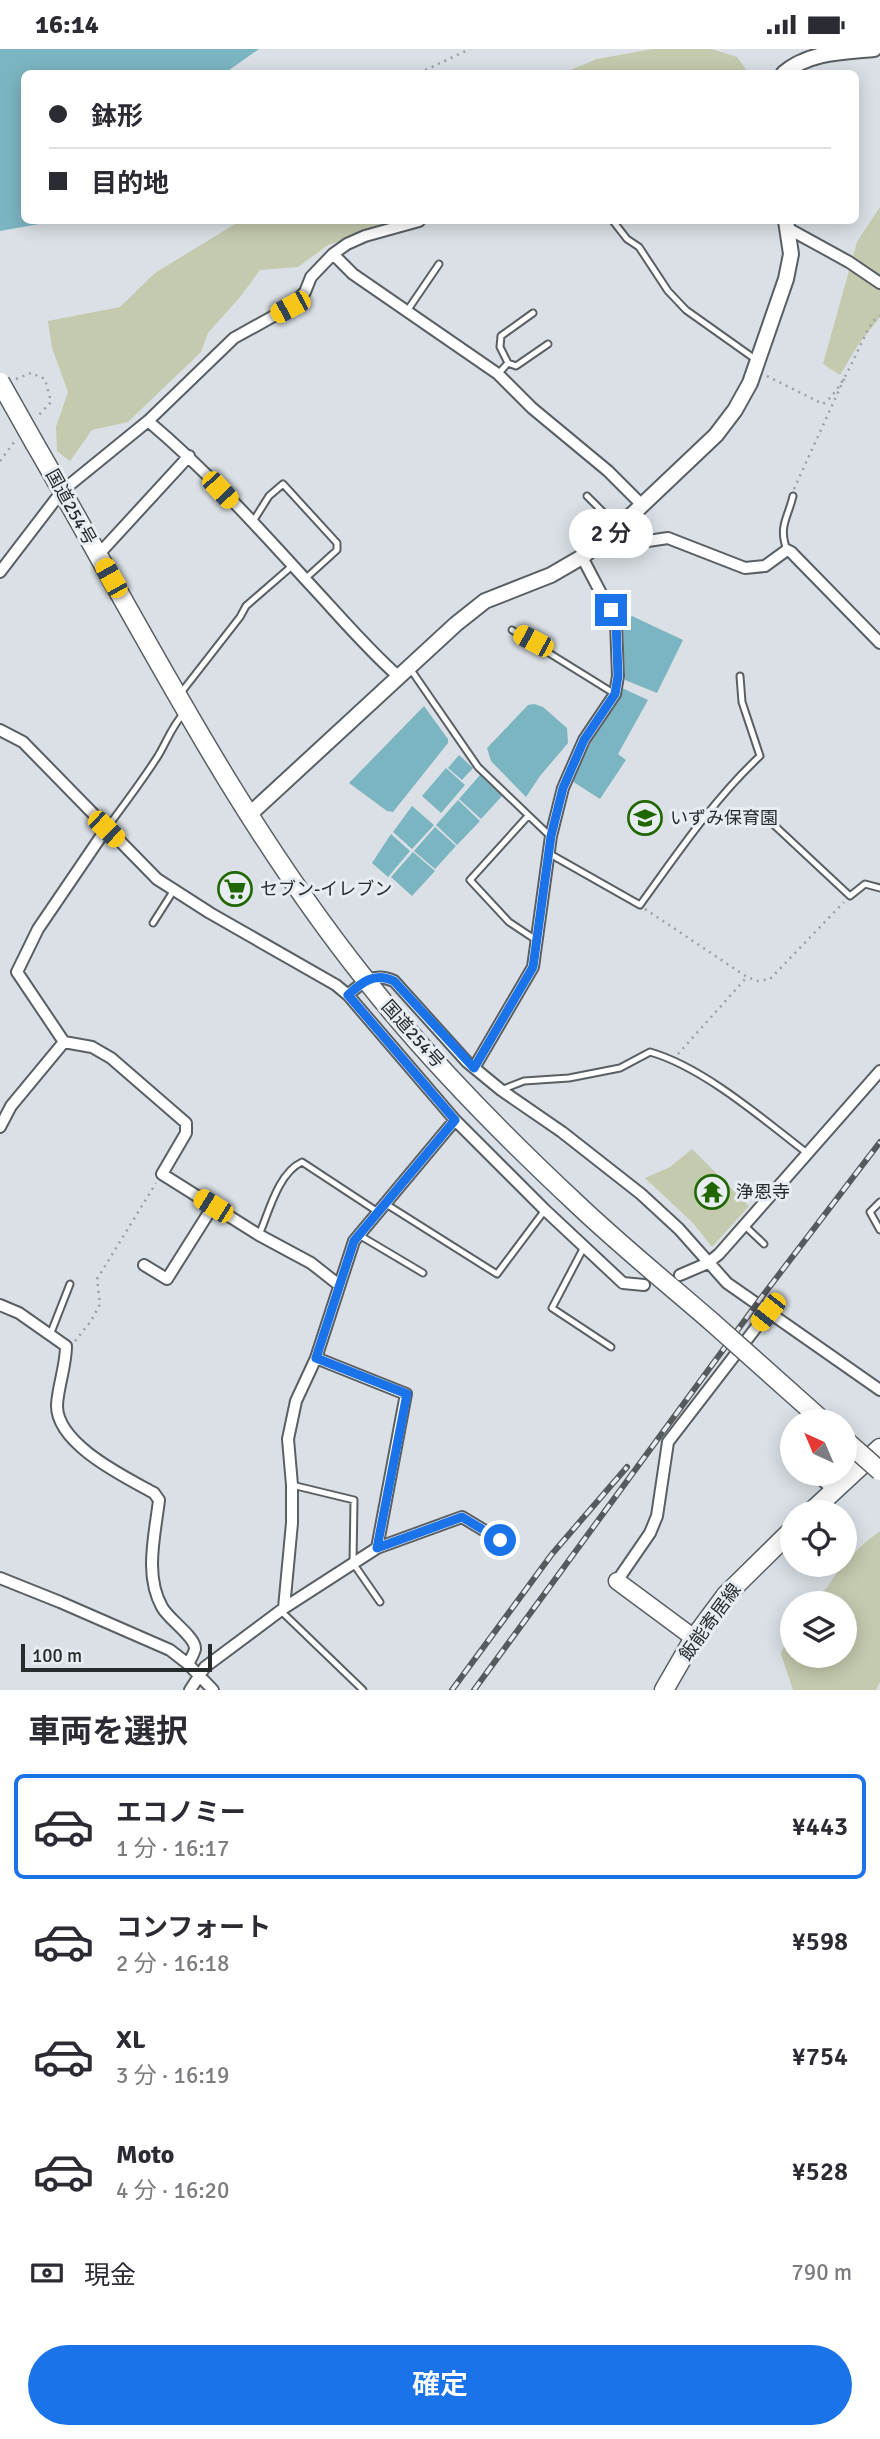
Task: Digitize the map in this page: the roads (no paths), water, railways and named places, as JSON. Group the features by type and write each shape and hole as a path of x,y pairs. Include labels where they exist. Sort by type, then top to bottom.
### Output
{"main road":[{"name":"国道254号","path":"0,382 182,704 250,814 365,979 428,1051 577,1205 810,1409"},
{"path":"823,1500 880,1448"},
{"path":"858,1452 880,1471"},
{"name":"飯能寄居線","path":"664,1690 694,1638 726,1595 780,1542"},
{"path":"617,1581 694,1638"}],"street":[{"path":"788,70 815,56 874,49"},
{"path":"0,572 62,491 148,421 234,338 290,307 305,292 311,277 347,244 408,224"},
{"path":"250,814 456,624 485,601 551,575 582,557 619,527 716,435 735,410 750,383 786,279 790,254 787,225"},
{"path":"787,225 880,283"},
{"path":"333,254 354,274 498,374 533,408 608,471 642,505"},
{"path":"148,421 189,456 373,655 404,672"},
{"path":"98,555 189,456"},
{"path":"619,527 642,542 668,538 745,568 765,566 786,550 791,552 880,643"},
{"path":"474,1068 533,967 551,836 563,788 584,740 615,694 618,676 616,622 582,557"},
{"path":"0,730 23,741 157,879 210,913 336,985 348,995 455,1120 545,1210 623,1283 644,1285"},
{"path":"106,829 38,929 17,972 64,1042 92,1047 111,1058 186,1123 186,1133 162,1174 259,1235 311,1263 339,1285"},
{"path":"348,995 365,979 384,976 394,981 474,1068 562,1132 640,1194 680,1229 727,1283 880,1390"},
{"path":"0,1127 11,1106 64,1042"},
{"path":"680,1275 708,1263 744,1226 880,1071"},
{"path":"282,1609 292,1523 288,1439 296,1401 316,1358 354,1241 455,1120"},
{"path":"144,1265 167,1279 213,1206"},
{"path":"0,1305 19,1313 66,1346 57,1407 60,1421 102,1465 154,1493 159,1500 152,1569 155,1592 163,1611 194,1642 195,1650 188,1664"},
{"path":"617,1581 650,1533 657,1516 668,1442 768,1312"},
{"path":"316,1358 407,1394 377,1548"},
{"path":"190,1690 205,1667 282,1609 377,1548 462,1517 500,1540"},
{"path":"0,1578 170,1650 213,1690"}],"lane":[{"path":"616,224 639,247 668,291 686,310 756,365"},
{"path":"407,311 439,264"},
{"path":"533,313 501,335 500,347 508,363 516,366 548,344"},
{"path":"498,374 508,363"},
{"path":"252,523 269,496 283,484 337,543 337,550 305,579"},
{"path":"587,496 619,527"},
{"path":"786,550 782,537 783,523 793,496"},
{"path":"106,829 161,751 177,721 182,704 246,606 292,566"},
{"path":"512,630 615,694"},
{"path":"404,672 478,768 551,836"},
{"path":"550,854 640,905 685,843 742,772 760,755 742,702 740,676"},
{"path":"528,816 470,880 509,922 538,941"},
{"path":"774,825 850,896 865,884 880,888"},
{"path":"153,923 174,890"},
{"path":"501,1090 524,1081 569,1078 620,1067 650,1052 673,1059 749,1107 808,1154"},
{"path":"259,1235 283,1180 293,1166 302,1163 497,1274 545,1210"},
{"path":"880,1202 870,1212 880,1230"},
{"path":"744,1226 764,1244"},
{"path":"359,1235 423,1273"},
{"path":"584,1246 552,1308 611,1347"},
{"path":"50,1335 71,1284"},
{"path":"292,1485 354,1500 353,1563 380,1602"},
{"path":"825,1486 831,1492"},
{"path":"282,1609 363,1690"}],"water":[{"path":"0,49 259,49 229,70 21,70 21,224 39,224 0,231"},
{"path":"632,616 683,640 657,693 625,680 623,626"},
{"path":"622,688 648,700 618,754 626,760 600,799 572,781 582,757"},
{"path":"528,705 543,707 567,728 568,743 526,797 491,761 487,748"},
{"path":"424,706 448,739 448,743 393,812 387,811 349,783"},
{"path":"459,755 473,768 462,780 448,768"},
{"path":"446,768 465,785 441,813 422,796"},
{"path":"480,775 502,796 481,819 459,799"},
{"path":"458,800 480,821 457,845 436,825"},
{"path":"412,806 434,825 412,849 393,832"},
{"path":"435,827 456,846 435,869 414,851"},
{"path":"391,834 410,851 388,877 372,863"},
{"path":"413,852 435,871 412,896 391,877"}],"railway":[{"path":"474,1690 761,1298 880,1142"},
{"path":"452,1690 552,1554 627,1467"}],"place":[{"name":"いずみ保育園","path":"645,818"},
{"name":"セブン-イレブン","path":"235,889"},
{"name":"浄恩寺","path":"712,1192"}]}
